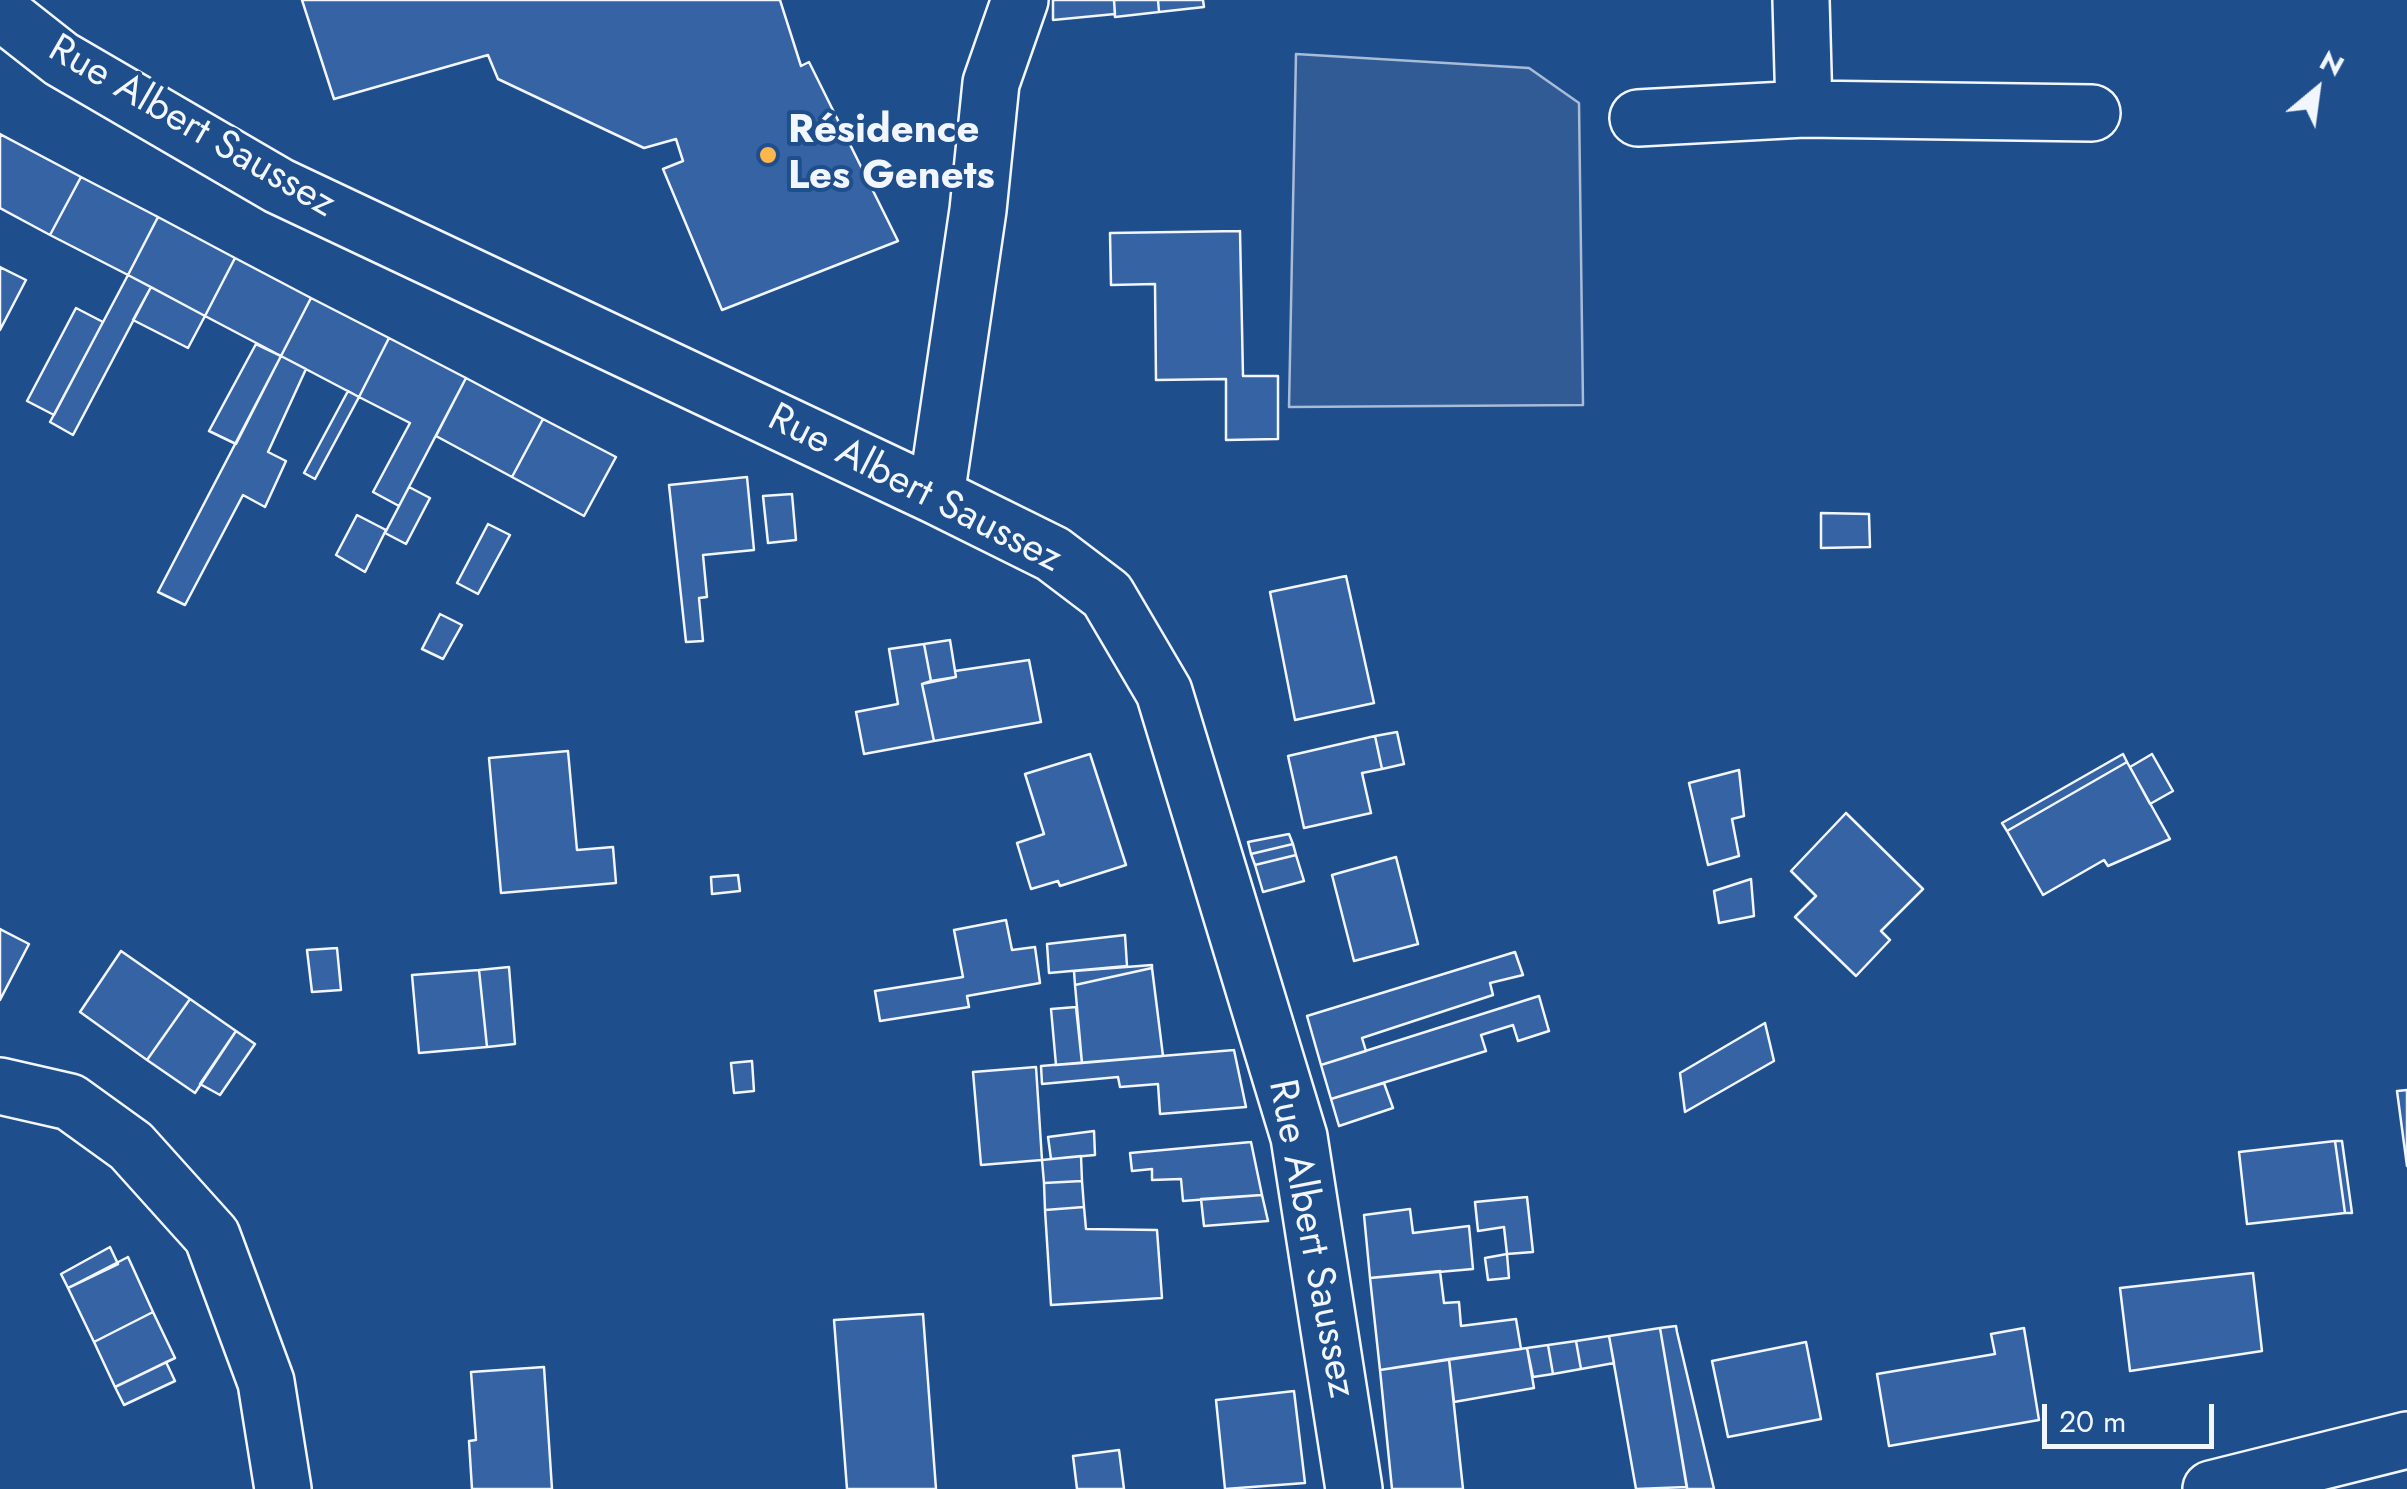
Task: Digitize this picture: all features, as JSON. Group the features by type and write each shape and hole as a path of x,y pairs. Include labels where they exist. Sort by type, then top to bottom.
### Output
{"street":[{"path":"936,496 978,210 991,83 1020,0"},
{"path":"1801,0 1804,109"},
{"name":"Rue Albert Saussez","path":"0,11 61,59 279,186 936,496 1053,554 1107,596 1164,692 1299,1137 1354,1489"},
{"path":"1638,118 1804,109 2092,113"},
{"path":"0,1086 70,1102 130,1146 212,1236 266,1382 283,1489"},
{"path":"2212,1489 2407,1440"}],"shaded area":[{"path":"1296,54 1529,68 1579,103 1583,405 1289,407"}],"building":[{"name":"Résidence Les Genets","path":"302,0 780,0 801,66 809,62 898,241 722,310 663,169 683,161 676,139 644,148 498,79 488,55 334,99"},
{"path":"1053,0 1114,0 1115,14 1053,20"},
{"path":"1114,0 1158,0 1159,12 1115,17"},
{"path":"1158,0 1203,0 1204,7 1159,12"},
{"path":"0,134 81,177 50,235 0,208"},
{"path":"81,177 158,217 128,275 50,235"},
{"path":"158,217 235,258 205,316 128,275"},
{"path":"1240,231 1243,376 1278,376 1278,439 1226,440 1226,379 1156,380 1155,284 1111,285 1110,233"},
{"path":"235,258 311,298 281,356 205,316"},
{"path":"0,267 26,280 0,330"},
{"path":"128,275 151,287 73,435 50,422"},
{"path":"151,287 205,316 188,348 133,320"},
{"path":"311,298 389,338 359,397 281,356"},
{"path":"76,308 103,322 54,415 27,401"},
{"path":"389,338 466,378 399,506 373,492 410,423 359,397"},
{"path":"256,344 281,356 236,444 209,431"},
{"path":"281,356 306,369 268,452 286,461 265,507 243,495 185,605 158,592"},
{"path":"466,378 543,419 512,477 436,436"},
{"path":"348,391 359,397 315,479 304,473"},
{"path":"543,419 616,457 584,516 512,477"},
{"path":"747,477 754,550 703,555 707,597 699,598 703,641 686,642 669,485"},
{"path":"409,487 430,498 406,544 385,533"},
{"path":"792,494 796,540 768,543 763,496"},
{"path":"1821,513 1869,514 1870,547 1821,548"},
{"path":"357,515 386,530 365,572 336,555"},
{"path":"488,524 510,535 478,594 457,583"},
{"path":"1346,576 1374,703 1295,720 1270,592"},
{"path":"440,614 462,625 443,659 422,649"},
{"path":"950,640 956,677 931,681 924,644"},
{"path":"924,644 931,681 922,684 934,741 864,754 856,712 898,704 889,649"},
{"path":"1029,660 1041,722 934,741 922,684 956,677 955,671"},
{"path":"1397,732 1404,764 1382,769 1375,736"},
{"path":"1375,736 1382,769 1362,773 1371,813 1304,828 1288,756"},
{"path":"568,751 577,850 613,847 616,883 501,893 489,758"},
{"path":"1090,754 1126,865 1060,886 1058,881 1031,889 1017,843 1044,834 1025,774"},
{"path":"2123,754 2127,762 2007,831 2002,823"},
{"path":"2152,754 2173,791 2150,804 2130,767"},
{"path":"2127,762 2170,839 2108,866 2104,860 2043,895 2007,831"},
{"path":"1739,770 1744,816 1732,819 1739,856 1708,865 1689,783"},
{"path":"1846,813 1923,889 1881,931 1890,940 1856,976 1795,917 1816,896 1791,871"},
{"path":"1289,834 1293,844 1251,854 1248,842"},
{"path":"1293,844 1296,855 1255,865 1251,854"},
{"path":"1296,855 1304,881 1263,892 1255,865"},
{"path":"1396,857 1418,944 1354,961 1332,875"},
{"path":"738,875 740,891 712,894 711,877"},
{"path":"1751,879 1754,916 1719,923 1714,891"},
{"path":"1006,920 1012,950 1035,947 1040,983 967,996 969,1007 880,1021 875,991 963,977 954,930"},
{"path":"0,929 29,944 0,1000"},
{"path":"1125,935 1127,966 1049,973 1047,944"},
{"path":"337,948 341,990 312,992 307,950"},
{"path":"121,951 190,999 147,1060 80,1012"},
{"path":"1515,952 1523,975 1490,983 1493,995 1362,1038 1366,1051 1321,1065 1307,1016"},
{"path":"509,967 515,1044 487,1047 479,970"},
{"path":"1152,968 1075,985 1074,971"},
{"path":"1152,968 1163,1056 1082,1063 1075,985"},
{"path":"479,970 487,1047 419,1053 412,975"},
{"path":"1539,996 1549,1031 1518,1041 1513,1025 1481,1035 1486,1051 1331,1099 1321,1065"},
{"path":"190,999 236,1031 195,1093 147,1060"},
{"path":"1076,1007 1082,1063 1056,1065 1051,1009"},
{"path":"1765,1023 1774,1061 1685,1112 1680,1073"},
{"path":"236,1031 255,1044 220,1095 200,1084"},
{"path":"1234,1050 1246,1107 1160,1114 1158,1084 1120,1087 1118,1077 1042,1084 1041,1066"},
{"path":"752,1061 754,1091 734,1093 731,1063"},
{"path":"1036,1067 1042,1160 981,1165 973,1072"},
{"path":"1384,1083 1393,1108 1339,1126 1331,1099"},
{"path":"2407,1090 2407,1166 2397,1091"},
{"path":"1094,1131 1095,1155 1051,1159 1048,1137"},
{"path":"2335,1141 2342,1141 2352,1213 2345,1213"},
{"path":"2335,1141 2345,1213 2247,1224 2239,1152"},
{"path":"1251,1142 1262,1195 1183,1201 1181,1179 1152,1180 1152,1169 1132,1171 1130,1153"},
{"path":"1081,1156 1082,1181 1044,1183 1042,1160"},
{"path":"1082,1181 1084,1207 1045,1210 1044,1183"},
{"path":"1262,1195 1268,1221 1204,1226 1201,1199"},
{"path":"1527,1197 1533,1252 1507,1254 1504,1227 1478,1231 1475,1202"},
{"path":"1084,1207 1086,1229 1157,1230 1162,1298 1051,1305 1045,1210"},
{"path":"1410,1209 1413,1233 1469,1226 1473,1269 1370,1278 1364,1215"},
{"path":"110,1247 118,1264 68,1288 61,1274"},
{"path":"1507,1254 1509,1278 1488,1280 1485,1258"},
{"path":"128,1257 153,1312 94,1342 68,1288"},
{"path":"1440,1271 1444,1303 1459,1302 1461,1326 1516,1319 1521,1349 1380,1370 1370,1278"},
{"path":"2253,1273 2262,1351 2130,1371 2120,1288"},
{"path":"153,1312 175,1358 115,1387 94,1342"},
{"path":"923,1314 936,1489 847,1489 834,1320"},
{"path":"1676,1326 1714,1489 1687,1489 1660,1328"},
{"path":"1660,1328 1687,1487 1636,1489 1609,1336"},
{"path":"2024,1328 2039,1420 1889,1446 1877,1374 1995,1354 1991,1334"},
{"path":"1609,1336 1614,1363 1581,1369 1576,1341"},
{"path":"1576,1341 1581,1369 1553,1374 1548,1345"},
{"path":"1806,1342 1821,1419 1728,1437 1712,1361"},
{"path":"1548,1345 1553,1374 1533,1377 1527,1348"},
{"path":"1527,1348 1534,1388 1454,1402 1449,1359"},
{"path":"1449,1359 1463,1489 1392,1489 1380,1370"},
{"path":"166,1362 175,1381 124,1405 115,1387"},
{"path":"544,1367 552,1489 472,1489 469,1441 476,1440 471,1372"},
{"path":"1294,1391 1305,1483 1225,1489 1216,1400"},
{"path":"1119,1450 1124,1489 1077,1489 1073,1456"}],"place":[{"name":"Résidence Les Genets","path":"768,155"}]}
